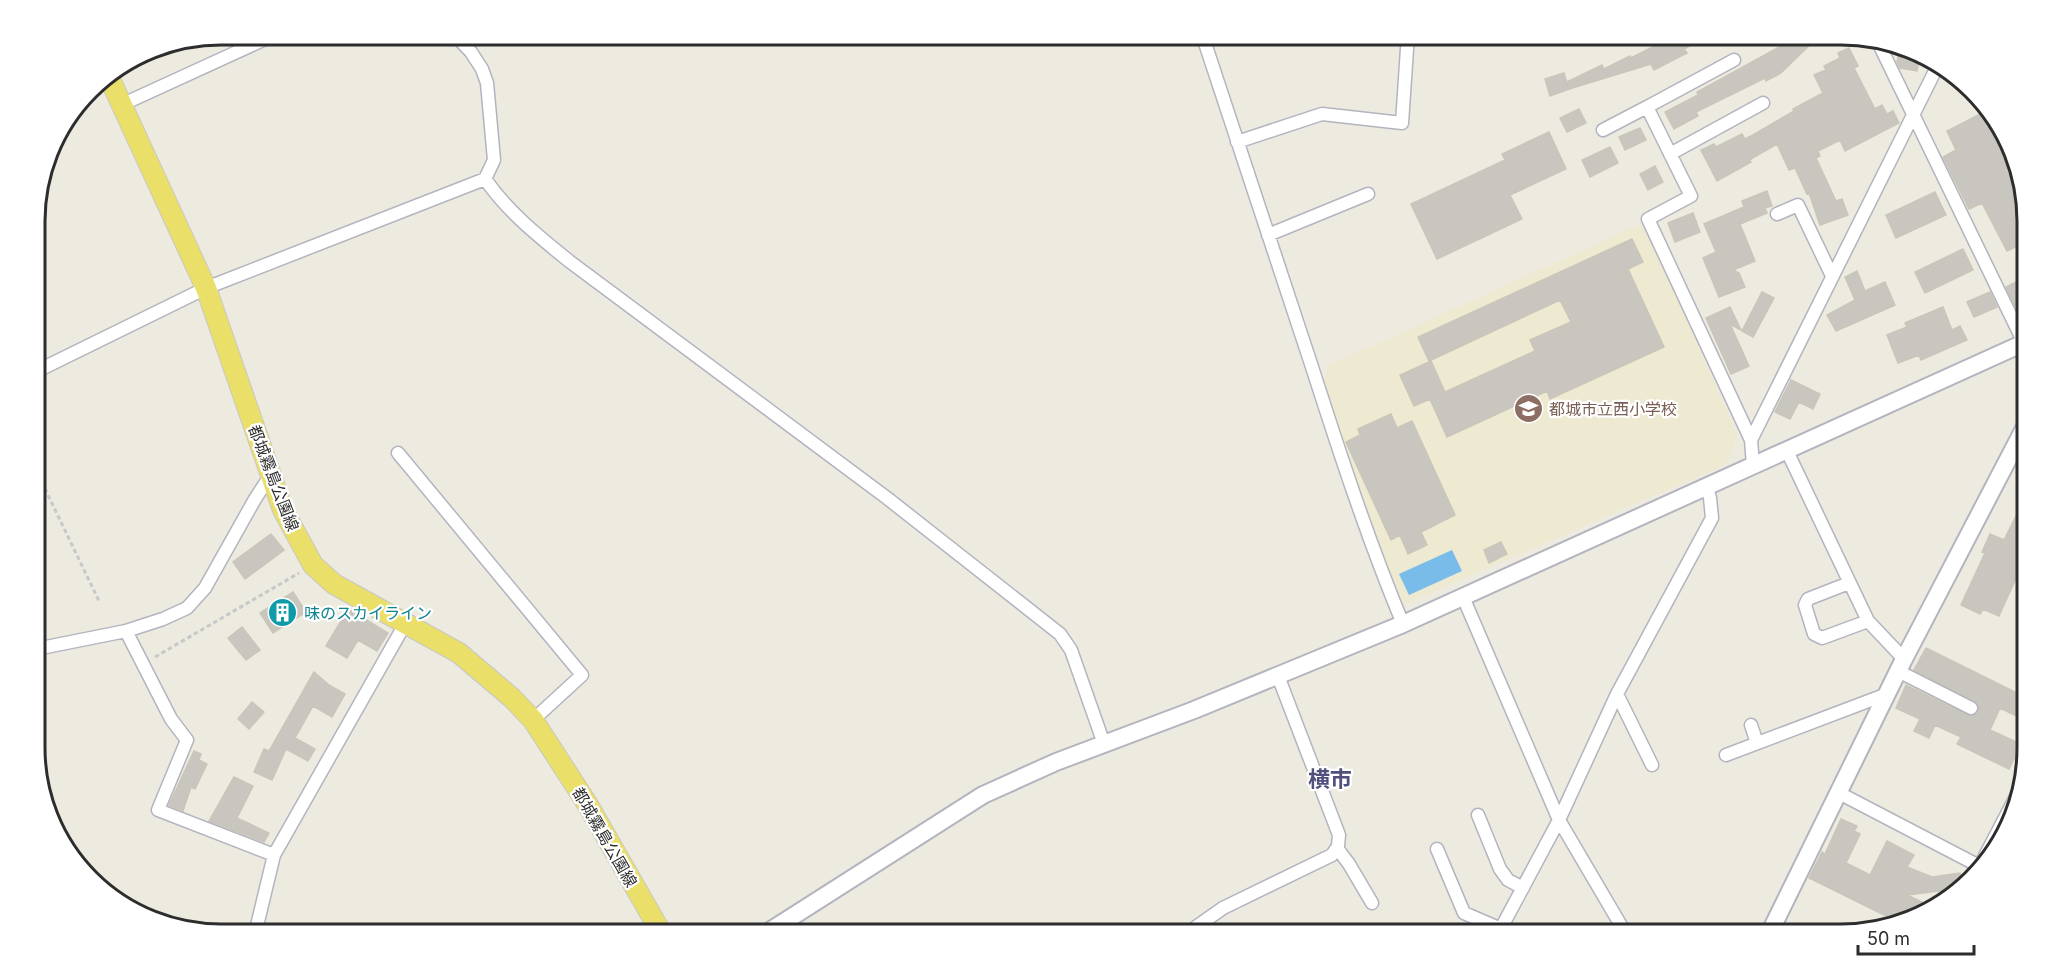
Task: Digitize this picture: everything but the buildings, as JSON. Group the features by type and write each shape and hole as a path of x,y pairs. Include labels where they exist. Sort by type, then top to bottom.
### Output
{"main road":[{"name":"都城霧島公園線","path":"112,83 206,288 283,510 313,565 334,584 459,653 512,698 533,720 588,805 656,924"}],"street":[{"path":"121,105 252,45"},
{"path":"45,367 206,288 485,180 494,160 487,83 482,69 464,45"},
{"path":"1206,45 1334,438 1379,568 1402,624"},
{"path":"1237,142 1322,114 1402,123 1407,45"},
{"path":"1882,50 2017,326"},
{"path":"1603,130 1734,60"},
{"path":"1751,440 1934,72"},
{"path":"1670,154 1762,103"},
{"path":"1647,107 1691,196 1648,219 1751,440 1753,465"},
{"path":"485,180 519,220 569,261 887,498 1060,634 1071,650 1104,744"},
{"path":"1268,236 1368,194"},
{"path":"1778,214 1798,205 1832,276"},
{"path":"781,924 983,795 1056,762 1278,676 1402,624 2017,346"},
{"path":"1774,924 1901,665 2017,442"},
{"path":"1787,451 1868,621 1901,665 1971,708"},
{"path":"398,453 582,675 533,720"},
{"path":"45,647 126,631 163,619 187,608 205,588 270,476"},
{"path":"1503,924 1559,820 1617,694 1712,518 1707,487"},
{"path":"1849,583 1808,599 1804,605 1814,634 1822,638 1868,621"},
{"path":"1463,597 1559,820 1620,924"},
{"path":"257,924 274,855 405,624"},
{"path":"126,631 171,719 187,740 158,810 274,855"},
{"path":"1200,924 1223,908 1332,855 1337,848 1339,835 1278,676"},
{"path":"1617,694 1652,765"},
{"path":"1726,755 1887,694"},
{"path":"1751,725 1757,743"},
{"path":"1839,793 1971,866"},
{"path":"1478,815 1500,869 1508,880 1523,888"},
{"path":"1337,848 1372,903"},
{"path":"1437,849 1464,913 1484,924"}],"path":[{"path":"45,487 99,601"},
{"path":"143,664 313,565"}],"shaded area":[{"name":"都城市立西小学校","path":"1638,225 1647,229 1737,434 1732,452 1724,465 1406,604 1398,599 1322,383 1330,365"}],"water":[{"path":"1452,550 1462,571 1409,595 1399,574"}],"place":[{"name":"都城市立西小学校","path":"1528,409"},
{"name":"味のスカイライン","path":"283,613"}],"district":[{"name":"横市","path":"1330,779"}]}
